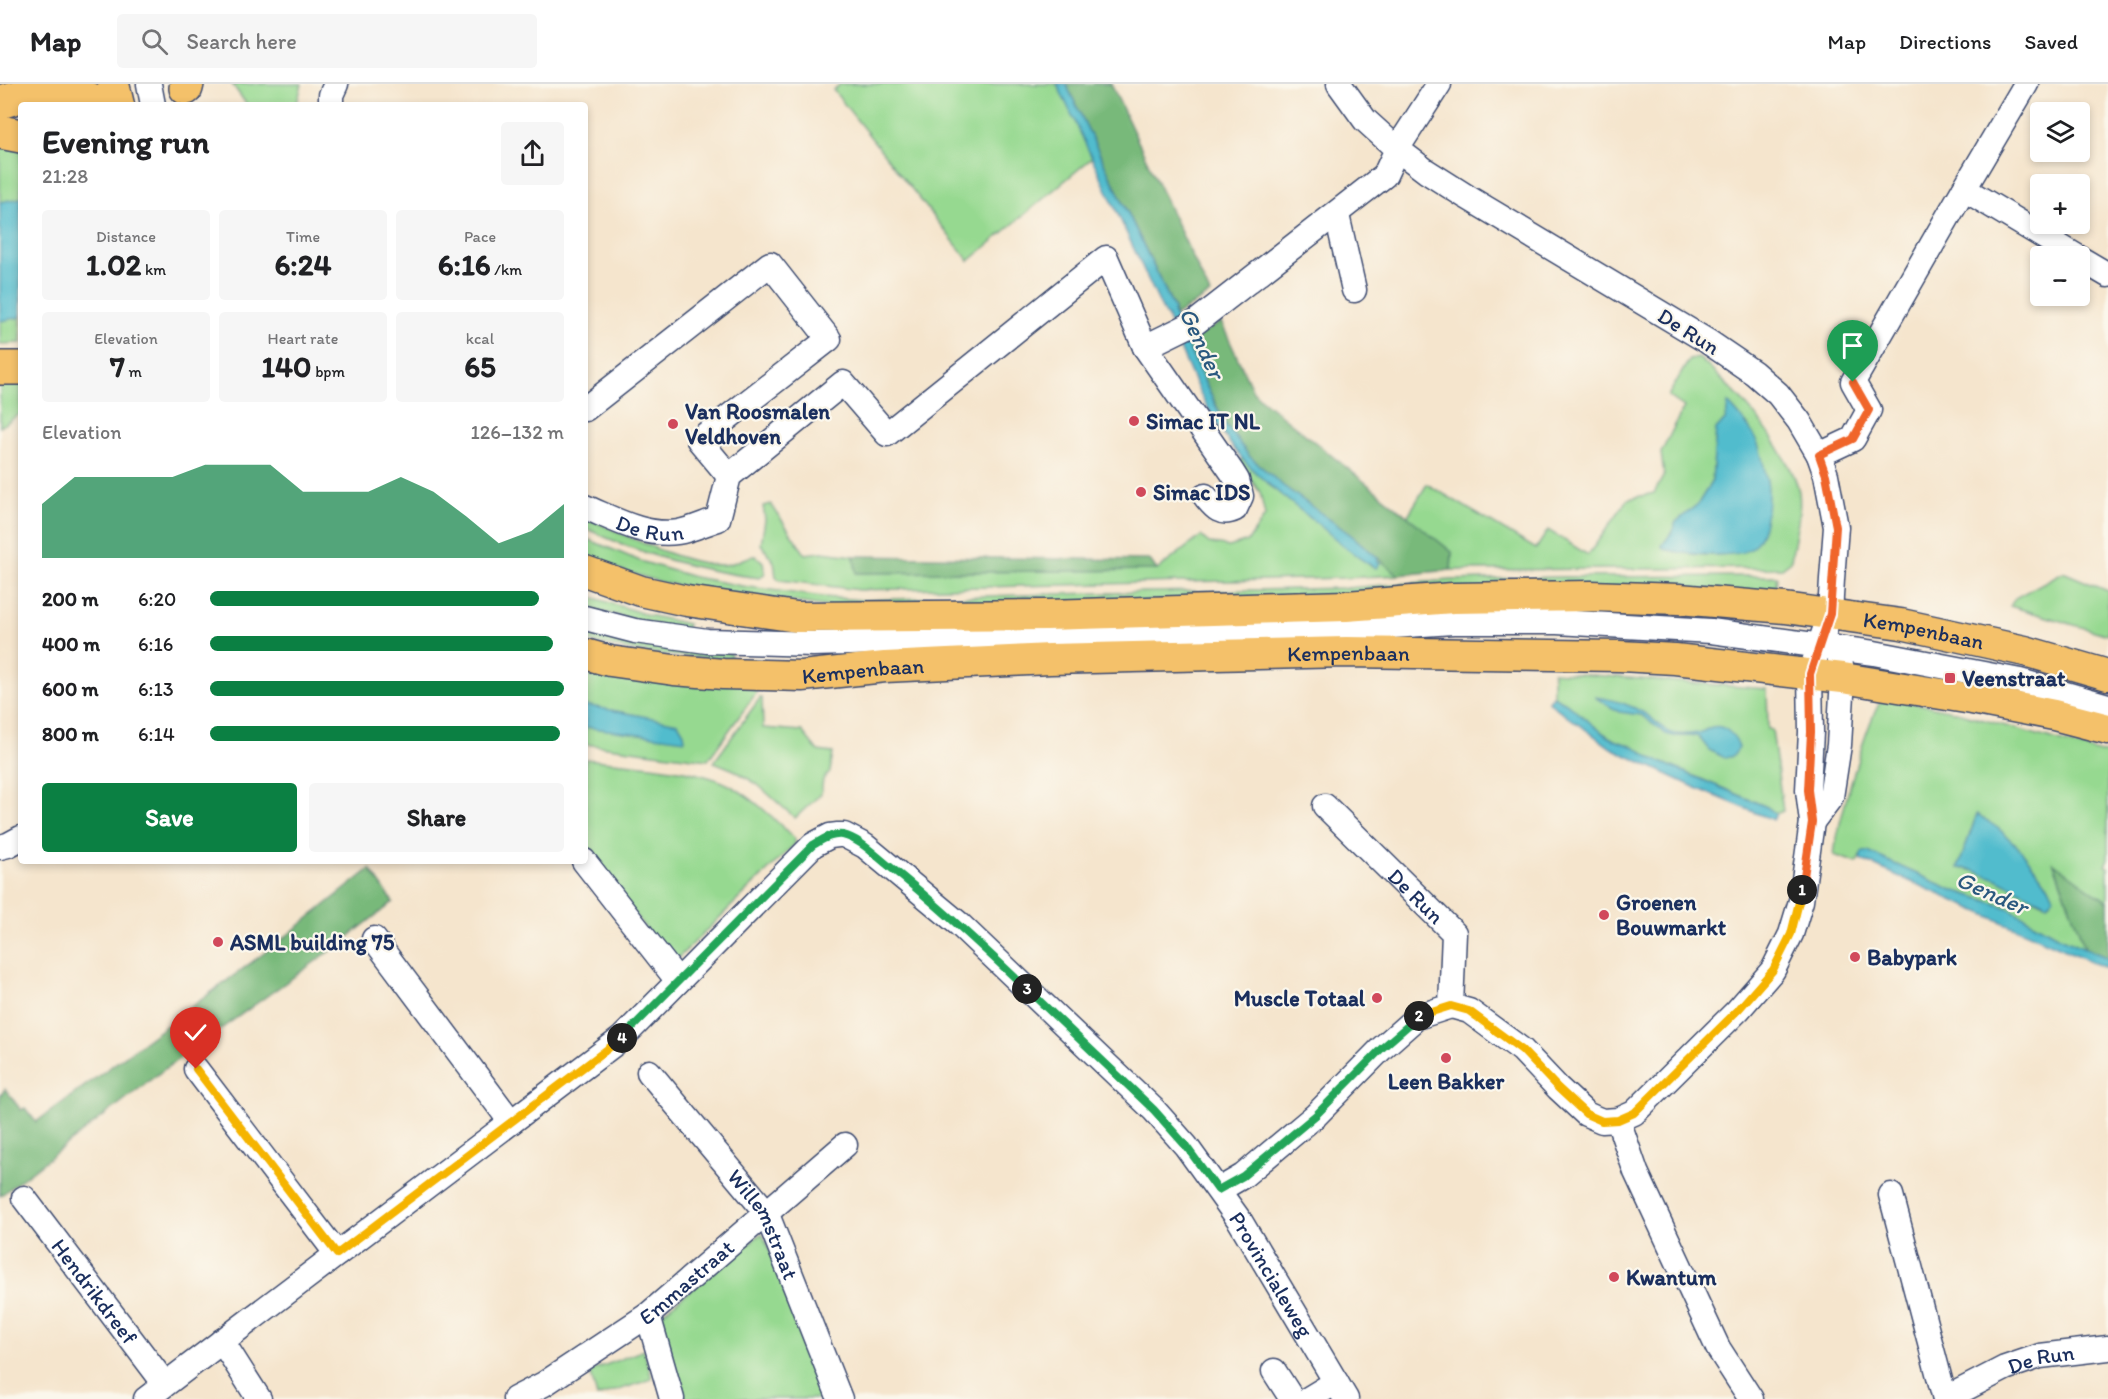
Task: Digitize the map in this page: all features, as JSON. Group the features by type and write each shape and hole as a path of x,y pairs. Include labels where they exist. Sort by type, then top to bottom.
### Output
{"highway":[{"path":"24,93 63,92 88,98"},
{"path":"0,132 18,135"},
{"path":"0,350 18,350"},
{"path":"0,368 18,368"}],"main road":[{"path":"114,84 118,102"},
{"name":"Kempenbaan","path":"588,572 641,591 797,617 947,616 1346,606 1454,598 1591,596 1679,599 1830,614 1901,624 2013,648 2108,675"},
{"name":"Kempenbaan","path":"588,655 610,661 674,670 802,676 885,666 1419,652 1675,658 1843,678 1972,699 2054,715 2108,729"}],"street":[{"path":"149,84 152,102"},
{"path":"331,102 331,95 336,84"},
{"name":"De Run","path":"1339,84 1365,120 1396,149 1426,171 1754,373 1778,394 1799,421 1819,455 1826,475 1836,527 1828,647 1843,678 1839,745 1831,797 1812,822"},
{"path":"1155,342 1188,327 1211,311 1337,215 1385,175 1396,149 1439,84"},
{"path":"1819,455 1853,439 1864,420 1869,410 1853,382 2026,84"},
{"path":"1964,189 2060,246"},
{"path":"1337,215 1354,290"},
{"path":"588,407 770,264 829,339 699,440 729,476 843,383 887,434 1106,258 1240,487 1240,504 1229,512 1221,512 1214,508 1205,496"},
{"path":"2090,265 2108,276"},
{"name":"De Run","path":"588,508 642,530 663,533 680,532 718,519 729,476"},
{"name":"Kempenbaan","path":"730,607 786,643"},
{"name":"Kempenbaan","path":"588,619 635,631 735,643 1334,629 1452,622 1557,622 1711,631 1886,655 2020,681 2108,706"},
{"name":"De Run","path":"1618,1120 1634,1113 1738,1010 1773,970 1791,934 1801,901 1812,822 1808,790 1811,732 1810,674 1828,647"},
{"name":"De Run","path":"1325,806 1454,933 1451,1006"},
{"name":"Provincialeweg","path":"678,981 813,845 830,836 838,835 853,839 865,846 959,924 1154,1110 1186,1146 1240,1221 1341,1390"},
{"path":"146,1399 621,1038 678,981 586,864"},
{"path":"374,939 511,1122"},
{"path":"1218,1190 1243,1176 1316,1115 1382,1048 1417,1017 1451,1006 1469,1011 1522,1050 1586,1114 1602,1121 1618,1120 1636,1172 1718,1348 1751,1399"},
{"path":"196,1069 337,1254"},
{"name":"Willemstraat","path":"649,1072 766,1212 840,1399"},
{"name":"Emmastraat","path":"514,1399 544,1384 648,1315 845,1145"},
{"path":"1891,1195 1945,1399"},
{"name":"Hendrikdreef","path":"24,1198 165,1384"},
{"path":"648,1315 672,1399"},
{"path":"222,1341 259,1399"},
{"name":"De Run","path":"1945,1399 2005,1368 2040,1356 2108,1348"},
{"path":"1274,1371 1292,1399"},
{"path":"1308,1399 1341,1390"}],"green space":[{"path":"232,84 302,84 296,102 245,102"},
{"path":"841,84 1057,84 1093,157 969,261 833,90"},
{"path":"1066,84 1111,84 1210,294 1175,316 1174,308"},
{"path":"0,140 18,143 18,199 0,202"},
{"path":"18,318 18,343 0,344 0,321"},
{"path":"1221,322 1253,391 1452,552 1451,570 1398,575 1351,535 1282,485 1249,456 1226,425 1186,343"},
{"path":"1699,358 1746,405 1776,444 1794,475 1800,500 1799,518 1791,561 1782,568 1451,570 1452,552 1407,517 1427,484 1536,549 1548,530 1588,555 1628,499 1654,493 1664,475 1661,453 1684,407 1668,396 1689,360","holes":["1729,404 1747,424 1758,446 1767,480 1756,543 1748,549 1712,555 1664,549 1662,546 1676,522 1698,504 1712,481 1716,430 1726,419"]},
{"path":"18,375 18,415 0,427 0,376"},
{"path":"1243,458 1269,485 1371,566 1378,558 1398,575 859,590 780,580 776,577 774,562 761,544 765,520 763,506 771,504 805,554 822,552 854,556 857,573 1157,570 1201,536 1209,543 1229,547 1248,541 1265,516 1260,492 1238,463"},
{"path":"588,518 651,547 704,563 725,565 756,556 763,562 765,573 760,578 692,566 627,546 588,529"},
{"path":"588,539 640,561 694,577 742,586 863,600 1346,588 1452,580 1559,577 1777,576 1775,597 1345,595 851,610 664,583 588,559"},
{"path":"854,556 1150,560 1157,570 856,573"},
{"path":"2063,572 2108,591 2108,635 2010,606 2015,598"},
{"path":"588,596 648,615 688,624 686,631 588,609"},
{"path":"588,631 731,653 731,658 676,656 588,641"},
{"path":"588,668 756,685 756,693 708,760 588,744"},
{"path":"1553,672 1767,689 1768,729 1772,730 1783,811 1776,814 1767,807 1651,758 1635,747 1614,740 1566,703 1553,696"},
{"path":"1884,697 1953,711 2108,755 2108,858 2105,866 2108,867 2108,902 2054,864 2085,948 2055,935 2008,908 1950,889 1868,852 1862,852 1857,863 1834,855 1854,772 1877,707","holes":["1977,814 1999,829 2020,849 2050,888 2051,901 2047,904 1999,879 1958,868"]},
{"path":"762,698 763,728 802,731 818,751 833,753 830,772 823,779 821,794 795,818 757,784 734,770 714,762"},
{"path":"588,759 681,770 717,780 731,786 757,804 795,839 795,844 672,964 588,851"},
{"path":"2054,863 2108,902 2108,958 2085,948"},
{"path":"370,869 393,902 330,951 162,1071 0,1196 0,1096 5,1089 21,1110 25,1108 36,1122 275,945"},
{"path":"762,1233 834,1399 680,1399 660,1321 661,1314"},
{"path":"644,1350 652,1379 597,1397 590,1371"}],"water":[{"path":"1057,84 1066,84 1174,309 1173,312 1186,343 1226,425 1249,456 1282,485 1351,535 1378,558 1377,561 1380,563 1376,568 1354,554 1267,483 1251,468 1224,435 1192,376 1167,316"},
{"path":"18,199 18,318 0,321 0,202"},
{"path":"1728,403 1752,433 1761,454 1768,501 1759,538 1750,549 1733,554 1695,554 1664,549 1662,546 1676,522 1698,504 1712,481 1716,430 1726,419"},
{"path":"1553,696 1566,703 1614,740 1635,747 1651,758 1767,807 1776,814 1773,820 1694,787 1611,748 1551,704 1549,701"},
{"path":"1595,697 1632,707 1675,734 1699,733 1712,727 1721,727 1733,736 1739,748 1733,756 1725,758 1709,750 1698,736 1666,734 1641,715 1619,712"},
{"path":"588,706 678,723 685,740 588,727"},
{"path":"1977,814 1999,829 2020,849 2050,888 2054,897 2047,904 1997,879 1969,869 1958,868"},
{"path":"1862,852 1868,852 1950,889 2008,908 2055,935 2108,958 2108,969 1862,860 1860,858"}],"place":[{"name":"Simac IT NL","path":"1134,421"},
{"name":"Van Roosmalen Veldhoven","path":"673,424"},
{"name":"Simac IDS","path":"1141,492"},
{"name":"Veenstraat","path":"1950,678"},
{"name":"Groenen Bouwmarkt","path":"1604,915"},
{"name":"ASML building 75","path":"218,942"},
{"name":"Babypark","path":"1855,957"},
{"name":"Muscle Totaal","path":"1377,998"},
{"name":"Leen Bakker","path":"1446,1058"},
{"name":"Kwantum","path":"1614,1277"}],"route":[{"path":"196,1069 337,1254 621,1038 813,845 830,836 844,835 865,846 959,924 1154,1110 1186,1146 1218,1190 1243,1176 1316,1115 1382,1048 1417,1017 1451,1006 1469,1011 1522,1050 1586,1114 1602,1121 1618,1120 1634,1113 1738,1010 1773,970 1791,934 1801,901 1812,822 1808,790 1811,732 1810,674 1830,614 1836,527 1826,475 1819,455 1853,439 1869,410 1853,382"}],"water label":[{"name":"Gender","path":"1202,343"},
{"name":"Gender","path":"1992,893"}]}
